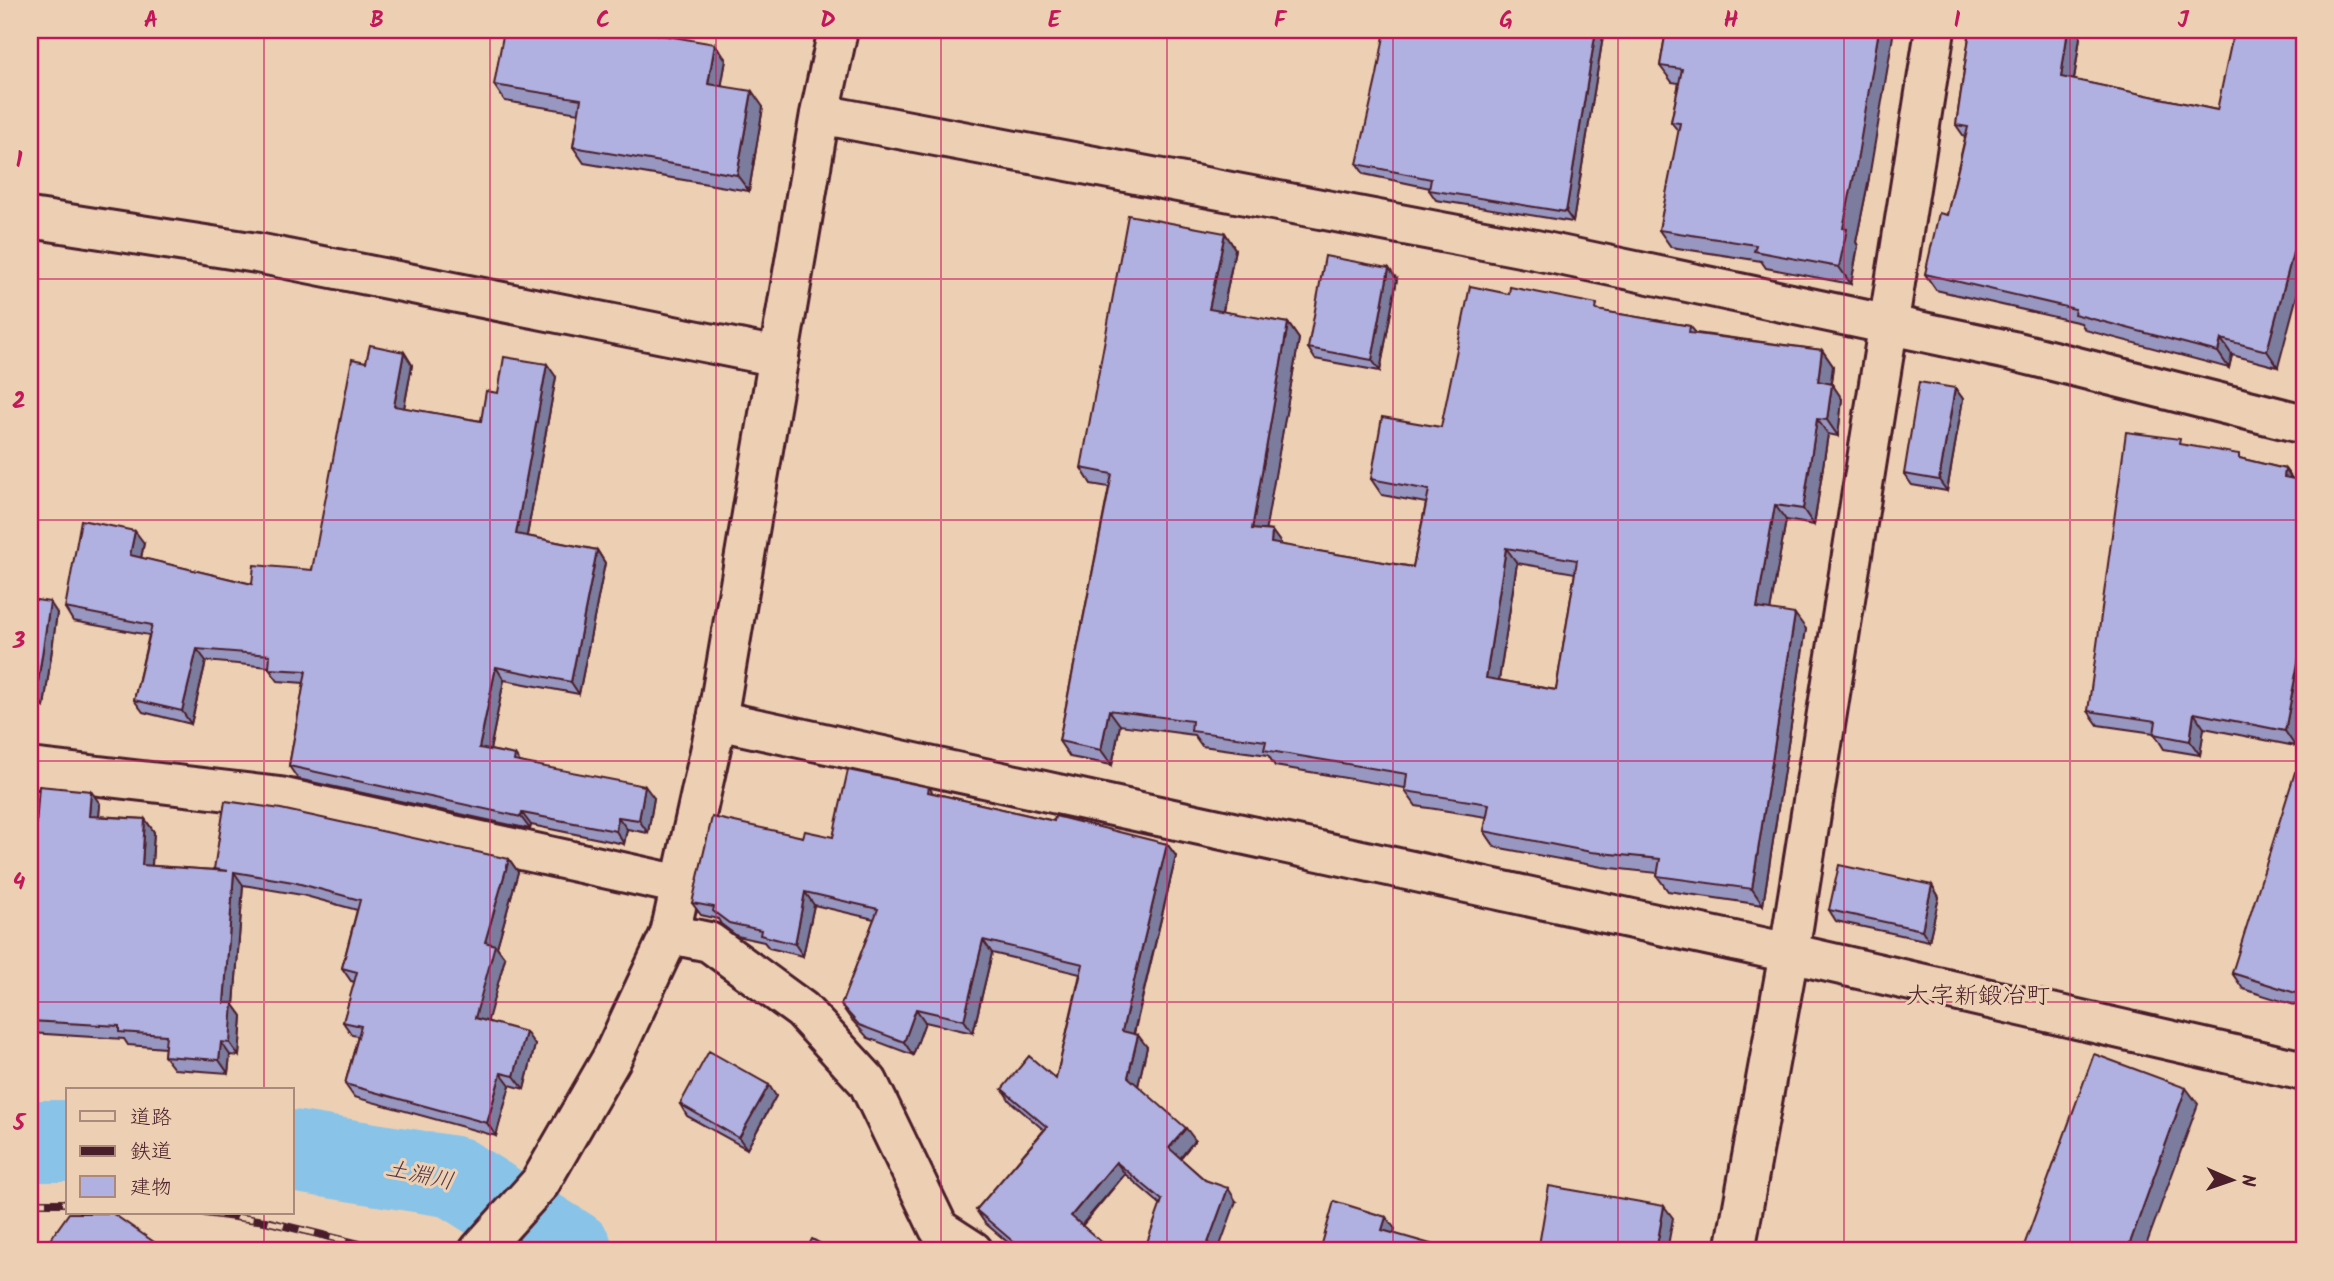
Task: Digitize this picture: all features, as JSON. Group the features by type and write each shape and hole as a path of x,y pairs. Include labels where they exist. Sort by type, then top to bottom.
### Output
{"street":[{"path":"479,1251 540,1183 612,1058 670,934 717,720 820,114 838,30"},
{"path":"1735,1251 1790,953 1886,323 1935,30"},
{"path":"820,114 1536,250 1886,323 2012,351 2304,424"},
{"path":"30,218 257,253 779,357"},
{"path":"717,720 1790,953 2304,1071"},
{"path":"30,768 280,797 681,885"},
{"path":"670,934 709,942 802,1010 869,1082 939,1229 973,1251"}],"building":[{"path":"504,30 632,30 715,44 708,84 752,91 737,175 573,147 581,99 494,85"},
{"path":"1385,30 1596,30 1566,212 1429,190 1431,179 1357,164"},
{"path":"1666,30 1879,30 1843,228 1847,229 1839,267 1754,251 1756,245 1659,230 1680,123 1671,122 1682,69 1660,66"},
{"path":"1970,30 2068,30 2061,77 2217,110 2234,30 2304,30 2304,211 2267,351 2221,339 2218,352 2074,314 2075,309 1925,274 1939,213 1947,215 1968,127 1956,125"},
{"path":"1128,215 1225,233 1209,309 1288,323 1252,529 1272,531 1271,543 1413,567 1429,490 1371,479 1382,417 1441,427 1470,286 1509,294 1510,287 1597,304 1596,310 1690,326 1689,333 1822,350 1818,381 1832,384 1827,420 1817,419 1803,509 1775,505 1757,608 1795,614 1752,889 1657,876 1660,859 1591,852 1484,831 1489,804 1405,791 1407,774 1264,750 1266,741 1191,731 1192,721 1109,710 1101,750 1059,741 1112,474 1081,468","holes":["1506,548 1577,560 1556,690 1486,678"]},
{"path":"1325,256 1389,268 1372,360 1308,348"},
{"path":"370,345 404,352 394,406 481,421 486,391 498,393 504,357 547,364 516,534 597,550 571,682 496,667 479,748 515,755 514,761 645,786 639,820 618,817 616,831 522,813 521,817 289,766 306,671 269,669 270,655 197,649 182,711 134,700 152,625 65,608 81,520 135,531 130,555 252,584 254,565 312,570 352,359 366,362"},
{"path":"1919,382 1955,388 1939,480 1904,474"},
{"path":"2126,432 2180,439 2179,444 2239,454 2239,458 2285,469 2284,477 2304,481 2304,631 2285,731 2194,713 2190,741 2154,734 2156,721 2088,711"},
{"path":"30,599 50,602 36,695 30,695"},
{"path":"848,770 929,787 928,792 1054,821 1055,816 1167,844 1122,1031 1138,1035 1128,1077 1186,1128 1169,1148 1205,1180 1228,1188 1205,1251 1144,1251 1162,1200 1116,1162 1071,1216 1112,1251 1056,1251 1047,1244 1041,1251 1024,1251 976,1210 1047,1127 1002,1089 1029,1056 1056,1079 1083,964 983,940 964,1020 916,1009 904,1042 859,1025 841,1005 878,909 805,892 795,944 760,935 761,930 729,923 713,911 714,907 692,903 712,817 803,837 805,831 833,837"},
{"path":"2295,772 2304,775 2302,995 2232,973"},
{"path":"39,786 91,791 89,816 145,819 142,865 228,871 214,869 225,801 281,809 509,859 485,942 495,945 475,1018 526,1032 514,1076 501,1073 487,1123 345,1084 361,1026 343,1022 357,972 342,968 360,900 293,882 234,872 224,1003 233,1003 230,1043 221,1042 219,1060 164,1056 166,1035 119,1032 119,1026 30,1021 30,840 35,840"},
{"path":"1839,865 1932,885 1922,930 1829,910"},
{"path":"709,1051 769,1085 739,1138 680,1104"},
{"path":"2094,1054 2186,1088 2127,1251 2022,1251"},
{"path":"1549,1186 1664,1206 1656,1251 1538,1251"},
{"path":"1334,1201 1386,1217 1382,1230 1455,1251 1320,1251"},
{"path":"68,1214 113,1214 167,1251 42,1251"},
{"path":"812,1239 834,1251 806,1251"}],"waterway":[{"name":"土淵川","path":"30,1141 66,1141"},
{"name":"土淵川","path":"294,1151 454,1177 572,1251"}],"railway":[{"path":"30,1203 66,1203"},
{"path":"212,1214 265,1221 388,1251"}],"district":[{"name":"大字新鍛冶町","path":"1978,995"}]}
